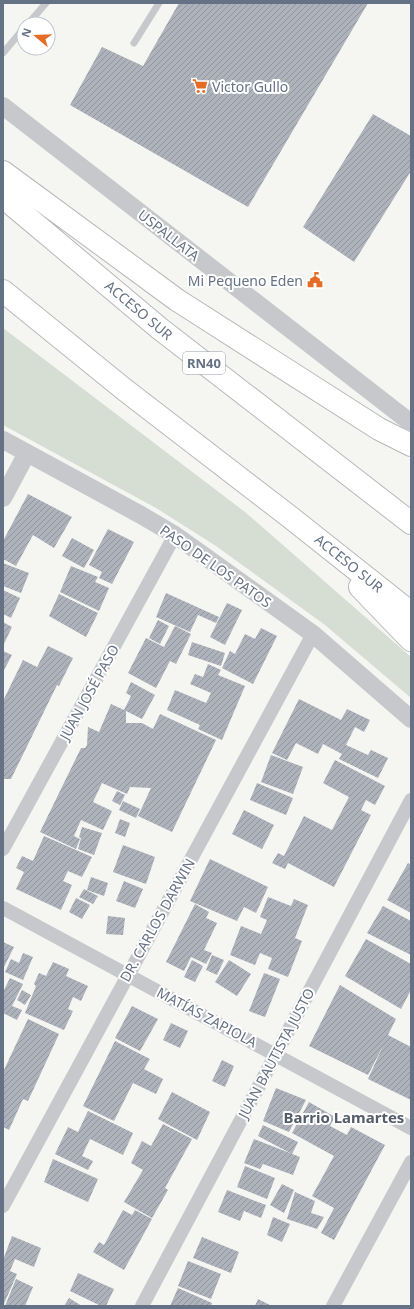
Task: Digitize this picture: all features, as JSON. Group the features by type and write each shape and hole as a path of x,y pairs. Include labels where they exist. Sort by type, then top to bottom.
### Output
{"highway":[{"path":"3,172 177,300 379,429 411,445"},
{"name":"ACCESO SUR","path":"3,197 159,328 411,523"},
{"name":"ACCESO SUR","path":"3,291 125,390 290,517 411,613"},
{"path":"290,517 411,640"}],"street":[{"name":"USPALLATA","path":"3,106 411,423"},
{"name":"PASO DE LOS PATOS","path":"3,440 175,535 312,634 411,720"},
{"path":"3,498 27,453"},
{"name":"JUAN JOSÉ PASO","path":"3,849 175,535"},
{"name":"DR. CARLOS DARWIN","path":"3,1206 312,634"},
{"name":"JUAN BAUTISTA JUSTO","path":"142,1306 411,800"},
{"name":"MATÍAS ZAPIOLA","path":"3,908 411,1128"},
{"path":"333,1306 411,1162"}],"lane":[{"path":"35,16 46,3"},
{"path":"134,43 159,3"},
{"path":"3,53 16,38"}],"shaded area":[{"path":"3,328 245,512 411,657 411,698 325,625 216,546 156,508 3,425"}],"building":[{"name":"Victor Gullo","path":"179,3 368,3 248,207 70,105 102,47 143,66"},
{"path":"373,114 411,136 411,171 354,262 303,227"},
{"path":"28,494 72,517 54,548 33,535 16,566 3,559 3,541"},
{"path":"108,529 134,542 112,584 99,578 102,572 89,565"},
{"path":"72,538 94,550 84,568 62,556"},
{"path":"3,563 29,573 21,593 3,586"},
{"path":"71,566 98,577 95,582 109,588 99,611 60,592"},
{"path":"3,590 20,598 11,618 3,614"},
{"path":"166,593 219,617 216,623 198,615 190,632 156,617"},
{"path":"59,594 98,613 86,637 49,616"},
{"path":"227,603 242,610 225,645 210,637"},
{"path":"158,620 169,626 160,644 149,638"},
{"path":"3,622 12,627 3,646"},
{"path":"175,626 191,634 176,664 170,661 156,688 128,673 146,638 164,647"},
{"path":"261,628 277,636 253,684 222,668 230,651 235,654 245,634 255,639"},
{"path":"192,642 225,653 221,666 188,655"},
{"path":"48,646 73,658 59,686 57,685 11,779 3,779 3,701 23,660 37,667"},
{"path":"3,651 12,655 3,672"},
{"path":"208,664 221,670 218,675 245,686 222,740 198,729 200,725 167,710 175,690 206,703 211,693 190,684 195,674 203,677"},
{"path":"131,682 155,695 142,719 126,711 126,723 142,723 153,729 160,714 216,740 172,832 138,816 151,788 130,787 127,794 102,783 93,802 112,811 103,830 81,820 74,836 80,839 76,849 40,832 81,748 85,748 87,745 88,727 99,732 111,704 124,710 131,696 126,693"},
{"path":"299,699 341,720 347,709 370,720 364,732 355,727 346,745 368,755 371,750 388,758 378,778 339,759 342,754 323,744 318,754 296,743 287,760 272,753"},
{"path":"271,755 303,767 293,794 261,782"},
{"path":"335,760 385,786 375,805 366,800 361,810 371,815 334,887 288,863 285,869 272,863 278,853 284,856 304,816 332,830 349,797 323,783"},
{"path":"257,783 293,798 286,815 250,800"},
{"path":"117,791 125,795 120,805 112,801"},
{"path":"123,801 140,809 136,818 119,810"},
{"path":"244,810 274,825 262,849 232,834"},
{"path":"120,819 130,823 125,837 115,833"},
{"path":"82,827 102,833 94,855 78,849"},
{"path":"44,836 92,857 82,877 68,871 63,881 72,885 61,910 16,889 24,872 16,868 22,856 33,861"},
{"path":"123,845 155,857 146,884 113,872"},
{"path":"210,859 268,887 256,913 244,907 237,921 190,901"},
{"path":"408,863 411,865 411,913 387,900"},
{"path":"91,877 108,883 104,896 87,890"},
{"path":"124,881 143,889 135,908 116,901"},
{"path":"84,889 98,896 93,904 79,897"},
{"path":"268,897 291,906 294,899 308,905 295,938 302,941 288,977 268,969 272,958 260,953 255,965 230,955 241,926 261,934 267,920 260,917"},
{"path":"76,898 90,905 82,919 69,912"},
{"path":"195,904 209,912 206,918 217,923 204,950 212,953 206,964 191,957 184,971 166,962"},
{"path":"383,906 411,921 411,955 367,933"},
{"path":"108,916 125,918 123,935 106,934"},
{"path":"366,939 411,964 411,990 401,1009 345,976"},
{"path":"3,942 14,947 3,969"},
{"path":"23,953 33,957 23,980 5,972 11,959 19,963"},
{"path":"212,955 224,960 217,975 206,970"},
{"path":"192,960 203,966 195,982 184,977"},
{"path":"229,960 251,974 237,996 215,982"},
{"path":"53,962 69,969 66,976 88,986 81,1001 73,997 68,1009 73,1011 64,1030 25,1013 36,986 34,984 39,973 46,976"},
{"path":"264,973 280,979 265,1017 249,1011"},
{"path":"10,978 23,984 12,1006 22,1010 17,1020 3,1013 3,992"},
{"path":"340,985 396,1019 388,1035 411,1047 411,1100 368,1079 383,1046 368,1075 309,1046"},
{"path":"22,990 31,995 25,1005 17,1000"},
{"path":"132,1006 158,1019 140,1051 115,1038"},
{"path":"28,1019 59,1034 28,1101 23,1099 9,1130 3,1127 3,1072"},
{"path":"171,1023 188,1031 180,1048 163,1040"},
{"path":"115,1041 150,1059 144,1069 163,1079 156,1094 133,1083 114,1121 83,1106"},
{"path":"222,1060 234,1066 225,1087 212,1081"},
{"path":"276,1088 306,1100 289,1132 263,1121"},
{"path":"172,1092 210,1112 197,1140 158,1119"},
{"path":"309,1102 335,1117 330,1126 347,1135 351,1127 385,1145 334,1240 321,1233 334,1208 312,1196 334,1156 292,1133"},
{"path":"88,1111 133,1133 123,1155 90,1139 82,1156 93,1161 88,1170 55,1154 68,1127 78,1132"},
{"path":"163,1124 192,1139 165,1188 168,1190 152,1218 124,1202 143,1170 131,1163 142,1141 151,1146"},
{"path":"263,1125 298,1142 292,1154 258,1136"},
{"path":"254,1139 300,1157 293,1175 263,1164 260,1169 244,1163"},
{"path":"53,1159 98,1179 88,1202 44,1182"},
{"path":"245,1166 275,1178 267,1199 237,1187"},
{"path":"282,1184 294,1190 284,1213 270,1205"},
{"path":"227,1190 266,1205 261,1218 244,1211 240,1221 218,1212"},
{"path":"295,1192 315,1201 311,1213 324,1217 317,1229 287,1219"},
{"path":"123,1210 132,1215 135,1210 152,1219 124,1270 93,1252 99,1242 104,1245"},
{"path":"273,1217 290,1224 282,1242 267,1235"},
{"path":"12,1236 41,1248 34,1267 15,1259 10,1271 17,1274 3,1306 3,1260"},
{"path":"202,1237 239,1252 231,1273 193,1258"},
{"path":"188,1261 221,1274 211,1299 178,1286"},
{"path":"78,1273 114,1289 106,1306 101,1306 70,1291"},
{"path":"16,1279 33,1287 25,1306 5,1306"},
{"path":"178,1288 212,1303 211,1306 170,1306"},
{"path":"69,1298 82,1306 64,1306"},
{"path":"258,1299 272,1306 255,1306"}],"place":[{"name":"Victor Gullo","path":"200,86"},
{"name":"Mi Pequeno Eden","path":"315,280"}],"district":[{"name":"Barrio Lamartes","path":"344,1117"}]}
